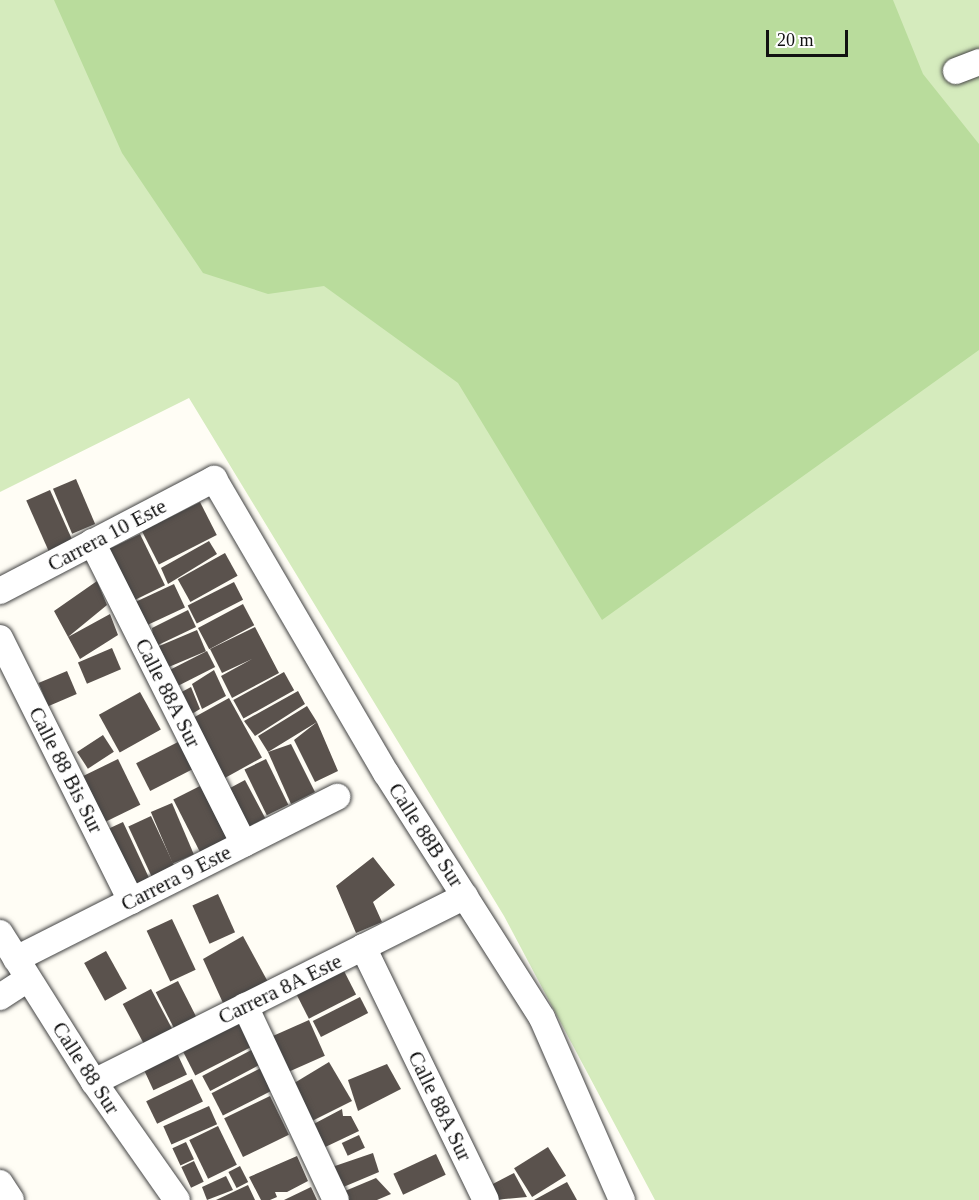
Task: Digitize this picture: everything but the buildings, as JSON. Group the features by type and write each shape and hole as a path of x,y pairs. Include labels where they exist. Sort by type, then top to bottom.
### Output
{"street":[{"name":"Carrera 10 Este","path":"0,591 214,479"},
{"name":"Calle 88B Sur","path":"214,479 386,772 542,1018 622,1200"},
{"name":"Calle 88A Sur","path":"92,542 244,844"},
{"name":"Calle 88 Bis Sur","path":"0,638 131,901"},
{"name":"Carrera 9 Este","path":"0,997 22,969 131,901 337,797"},
{"name":"Carrera 8A Este","path":"94,1082 465,896"},
{"name":"Calle 88 Sur","path":"0,933 94,1082 177,1200"},
{"name":"Calle 88A Sur","path":"363,947 486,1200"},
{"path":"245,1006 336,1200"},
{"path":"0,1183 11,1200"}],"green space":[{"path":"0,0 979,0 979,1200 655,1200 504,916 189,398 0,492"},
{"path":"54,0 893,0 923,74 979,144 979,350 602,620 458,383 324,286 268,294 203,273 122,153"}]}
